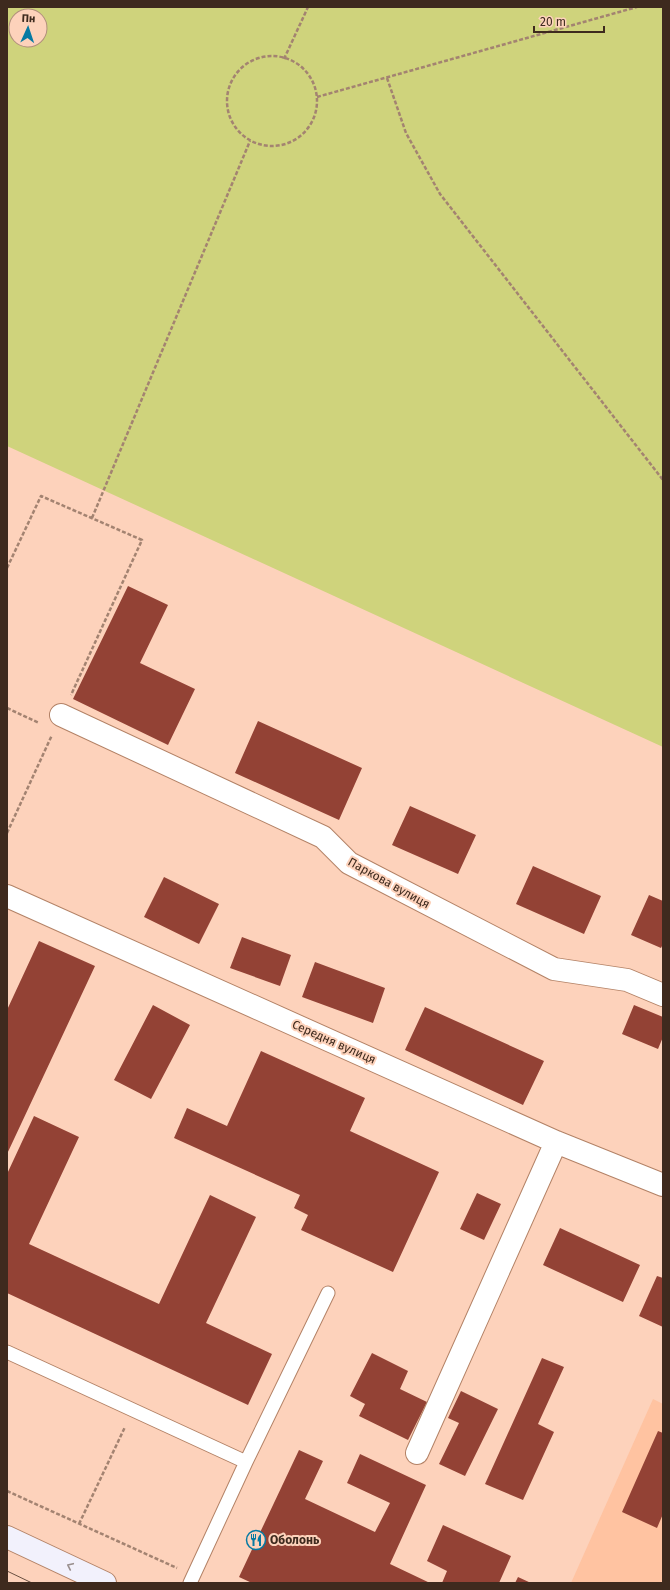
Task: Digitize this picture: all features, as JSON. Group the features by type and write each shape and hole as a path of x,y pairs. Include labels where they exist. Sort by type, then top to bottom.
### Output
{"main road":[{"path":"7,1537 105,1583"}],"street":[{"name":"Паркова вулиця","path":"58,723 323,837 348,863 554,969 627,980 663,995"},
{"name":"Середня вулиця","path":"7,896 556,1142 663,1185"},
{"path":"417,1453 556,1142"}],"lane":[{"path":"192,1579 246,1462 328,1293"},
{"path":"7,1352 246,1462"}],"path":[{"path":"284,59 308,7"},
{"path":"317,97 637,7"},
{"path":"272,56 294,61 306,71 312,80 317,97 315,117 305,132 290,143 275,146 265,146 250,141 239,131 232,121 227,106 229,88 237,72 254,60 272,56"},
{"path":"386,78 406,133 440,194 663,480"},
{"path":"92,518 250,141"},
{"path":"7,568 41,496 142,540 7,833"},
{"path":"7,708 58,723"},
{"path":"79,1524 132,1410"},
{"path":"7,1491 192,1579"}],"shaded area":[{"path":"653,1399 663,1404 663,1583 571,1583"}],"green space":[{"path":"7,7 663,7 663,747 7,446"}],"building":[{"path":"128,586 168,605 140,663 195,689 168,745 73,699"},
{"path":"258,721 362,768 339,820 235,773"},
{"path":"410,806 476,835 458,874 392,845"},
{"path":"533,866 601,896 584,934 516,904"},
{"path":"164,877 219,904 199,944 144,917"},
{"path":"649,895 663,901 663,944 661,948 631,935"},
{"path":"242,937 291,955 280,986 230,968"},
{"path":"39,941 95,966 7,1154 7,1010"},
{"path":"315,962 385,988 373,1023 302,997"},
{"path":"153,1005 190,1025 151,1099 114,1080"},
{"path":"634,1005 663,1017 663,1037 658,1049 622,1034"},
{"path":"425,1007 544,1061 523,1105 405,1050"},
{"path":"261,1051 365,1098 350,1131 439,1172 393,1272 301,1230 308,1215 294,1208 300,1195 174,1138 187,1108 227,1126"},
{"path":"34,1116 79,1137 29,1244 159,1304 210,1195 256,1217 206,1323 272,1354 248,1405 7,1293 7,1174"},
{"path":"477,1193 501,1204 484,1240 460,1229"},
{"path":"560,1228 640,1265 623,1302 543,1265"},
{"path":"657,1276 663,1278 663,1327 639,1316"},
{"path":"372,1353 408,1371 400,1389 427,1402 408,1440 359,1416 365,1404 350,1396"},
{"path":"542,1358 564,1367 538,1424 554,1432 523,1500 485,1484"},
{"path":"461,1391 498,1409 465,1476 439,1464 459,1423 448,1418"},
{"path":"658,1431 663,1433 663,1514 657,1528 622,1512"},
{"path":"299,1450 323,1461 305,1499 375,1532 390,1503 347,1483 360,1454 426,1485 390,1564 430,1583 252,1583 239,1577"},
{"path":"443,1525 511,1556 499,1583 442,1583 447,1571 427,1561"},
{"path":"518,1577 531,1583 515,1583"}],"tram line":[{"path":"7,1571 32,1583"}],"place":[{"name":"Оболонь","path":"256,1540"}]}
